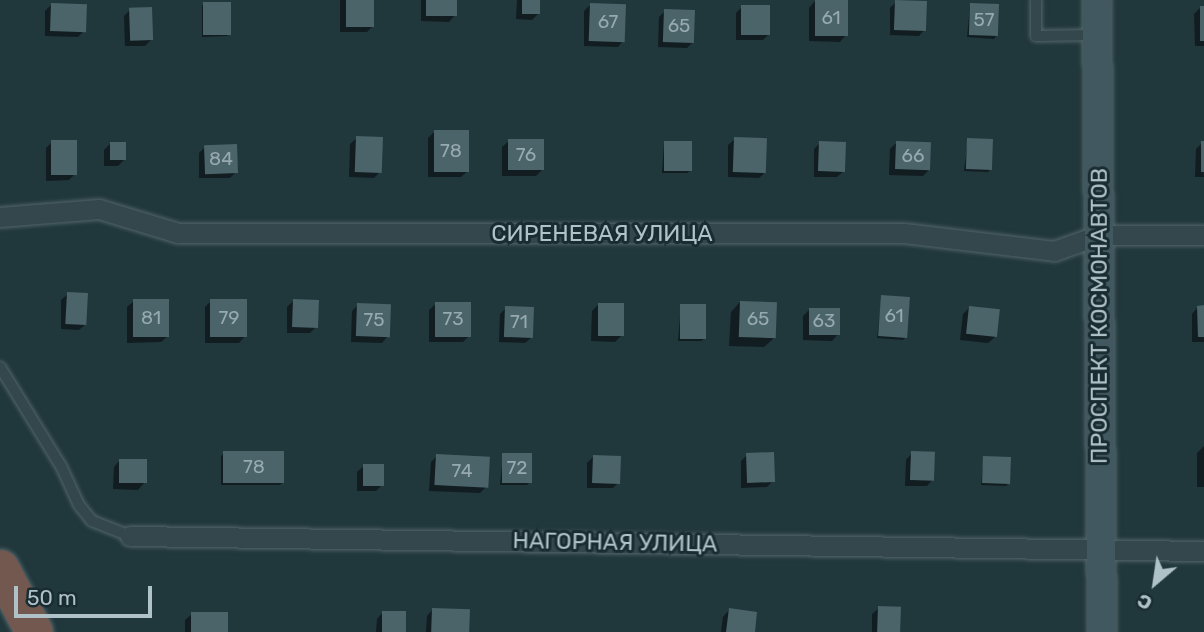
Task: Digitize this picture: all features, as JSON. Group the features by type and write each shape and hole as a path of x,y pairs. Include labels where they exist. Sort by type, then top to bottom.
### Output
{"highway":[{"path":"0,568 34,632"}],"main road":[{"name":"ПРОСПЕКТ КОСМОНАВТОВ","path":"1097,0 1102,632"}],"street":[{"name":"СИРЕНЕВАЯ УЛИЦА","path":"5,220 99,209 178,233 904,233 1054,251 1099,235 1204,234"},
{"name":"НАГОРНАЯ УЛИЦА","path":"130,536 1204,551"},
{"name":"НАГОРНАЯ УЛИЦА","path":"1101,548 1204,538"}],"lane":[{"path":"1036,0 1036,36 1098,35"},
{"path":"0,367 61,466 79,505 92,521 130,536"}],"building":[{"path":"346,0 374,0 374,27 346,27"},
{"path":"426,0 457,0 457,16 426,16"},
{"path":"522,0 540,0 540,14 522,14"},
{"path":"815,0 848,0 848,36 815,36"},
{"path":"895,0 927,1 926,31 894,30"},
{"path":"203,2 231,2 231,35 203,35"},
{"path":"51,3 87,4 86,32 50,31"},
{"path":"590,3 626,4 625,42 589,41"},
{"path":"970,3 999,4 998,36 969,35"},
{"path":"741,5 770,5 770,35 741,35"},
{"path":"1200,6 1204,6 1204,41 1200,41"},
{"path":"152,7 153,40 130,41 129,8"},
{"path":"664,9 695,10 694,43 663,42"},
{"path":"434,130 469,130 469,172 434,172"},
{"path":"356,136 383,137 382,173 355,172"},
{"path":"734,137 767,138 766,173 733,172"},
{"path":"967,138 993,139 992,170 966,169"},
{"path":"508,139 544,139 544,170 508,170"},
{"path":"51,140 77,140 77,175 51,175"},
{"path":"664,141 692,141 692,171 664,171"},
{"path":"819,141 846,142 845,172 818,171"},
{"path":"896,141 931,142 930,170 895,169"},
{"path":"1201,141 1204,141 1204,172 1201,172"},
{"path":"110,142 126,142 126,160 110,160"},
{"path":"237,144 238,173 205,174 204,145"},
{"path":"67,292 88,293 86,325 65,324"},
{"path":"881,295 910,297 907,338 878,336"},
{"path":"133,299 169,299 169,337 133,337"},
{"path":"210,299 247,299 247,337 210,337"},
{"path":"293,299 319,300 318,328 292,327"},
{"path":"740,301 777,302 776,338 739,337"},
{"path":"435,302 471,302 471,337 435,337"},
{"path":"357,303 391,304 390,337 356,336"},
{"path":"598,303 624,303 624,336 598,336"},
{"path":"680,304 706,304 706,339 680,339"},
{"path":"1204,305 1204,337 1198,337 1197,306"},
{"path":"505,306 534,307 533,338 504,337"},
{"path":"969,306 1000,309 997,337 966,334"},
{"path":"809,308 840,308 840,335 809,335"},
{"path":"223,451 284,451 284,483 223,483"},
{"path":"911,451 935,452 934,481 910,480"},
{"path":"774,452 775,482 747,483 746,453"},
{"path":"502,453 532,453 532,483 502,483"},
{"path":"436,454 490,457 488,488 434,485"},
{"path":"593,455 621,456 620,484 592,483"},
{"path":"983,456 1011,457 1010,484 982,483"},
{"path":"119,459 147,459 147,483 119,483"},
{"path":"363,464 384,464 384,486 363,486"},
{"path":"878,606 901,607 900,632 877,632"},
{"path":"432,608 470,609 469,632 431,632"},
{"path":"729,608 757,612 755,632 726,632"},
{"path":"382,611 406,611 406,632 382,632"},
{"path":"191,612 228,612 228,632 191,632"}]}
